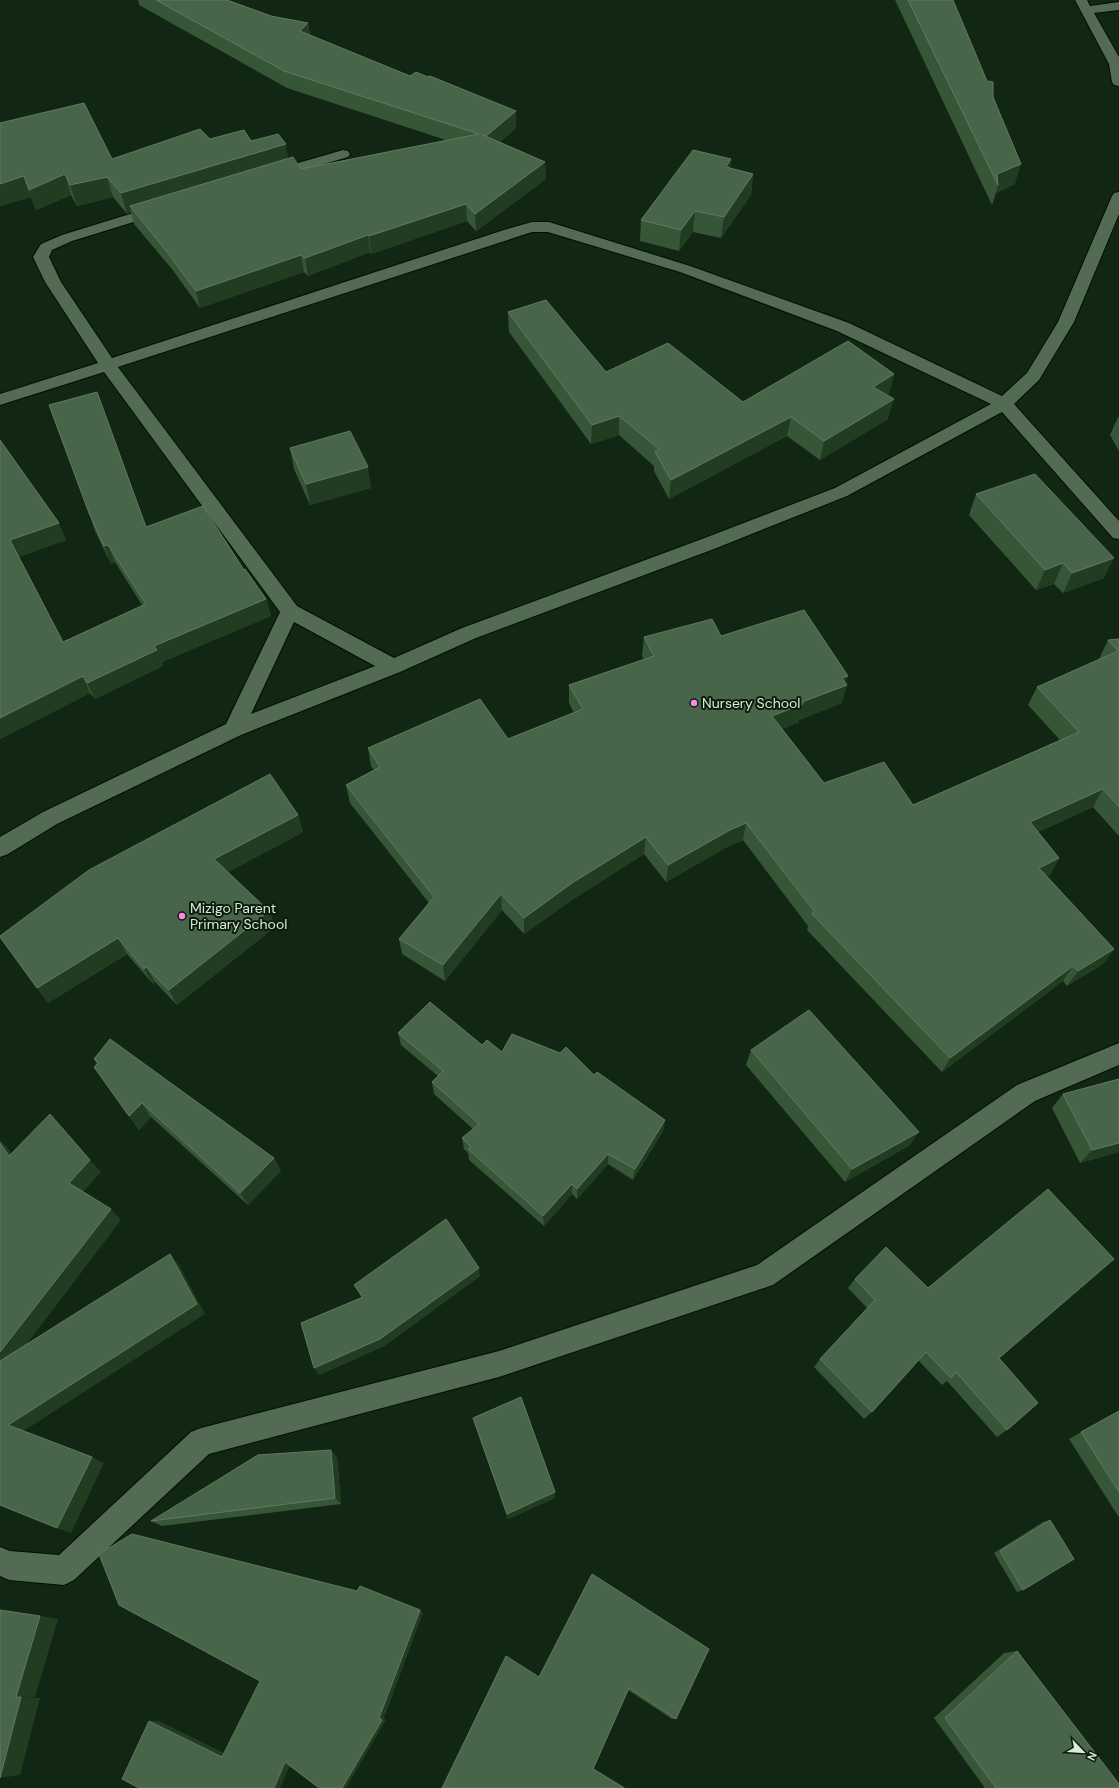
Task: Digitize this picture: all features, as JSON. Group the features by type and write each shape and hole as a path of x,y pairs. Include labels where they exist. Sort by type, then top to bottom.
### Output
{"street":[{"path":"1084,5 1119,6"},
{"path":"1084,5 1116,64 1119,82"},
{"path":"261,179 343,154"},
{"path":"0,848 50,818 234,729 393,668 469,633 708,544 841,492 1004,404 1033,376 1066,322 1115,217 1119,196"},
{"path":"172,206 67,238 46,247 41,257 53,282 108,365 290,611 393,668"},
{"path":"0,400 509,233 532,227 549,227 685,269 842,327 1004,404 1119,533"},
{"path":"234,729 290,611"},
{"path":"0,1561 9,1565 64,1570 201,1442 499,1364 764,1276 1026,1093 1119,1054"}],"building":[{"path":"156,0 227,0 271,16 308,23 300,31 410,76 416,72 428,77 430,76 516,111 486,136 483,135 545,162 475,214 466,204 369,236 368,235 305,258 301,255 196,291 130,206 293,157 301,169 479,134 284,71"},
{"path":"908,0 953,0 987,81 993,82 993,97 1021,164 997,174 998,185"},
{"path":"84,103 112,159 200,129 210,139 244,130 251,141 278,134 286,144 121,193 107,177 70,185 65,174 29,190 24,176 0,184 0,123"},
{"path":"693,150 731,159 726,167 753,174 724,217 695,211 681,230 641,220"},
{"path":"546,300 606,372 668,343 743,402 848,341 894,374 873,387 894,399 824,441 791,417 671,480 655,452 659,449 619,416 592,425 508,312"},
{"path":"97,392 146,527 203,506 244,570 245,569 266,599 154,646 157,650 87,683 83,676 0,718 0,440 59,523 10,540 63,642 146,604 108,545 104,546 89,513 49,405"},
{"path":"350,431 368,467 306,484 290,448"},
{"path":"1035,474 1114,558 1072,573 1063,563 1045,570 976,494"},
{"path":"804,610 848,676 842,678 847,685 802,702 803,704 772,716 824,783 884,762 913,805 1079,732 1037,687 1118,651 1108,640 1119,639 1119,807 1103,789 1030,822 1059,858 1039,868 1114,949 1078,971 1073,966 950,1058 812,914 814,911 746,823 730,830 668,865 646,837 572,883 524,918 501,894 443,965 399,939 434,897 346,785 380,767 368,748 480,699 508,739 583,709 569,685 654,656 644,637 712,619 721,636"},
{"path":"270,774 298,815 214,859 269,911 169,990 146,967 144,969 118,938 37,988 0,936 89,870"},
{"path":"430,1002 482,1045 487,1040 502,1052 512,1034 560,1053 566,1047 594,1075 597,1072 665,1120 635,1169 608,1154 577,1189 572,1184 543,1216 468,1149 471,1147 462,1138 479,1124 432,1082 443,1071 398,1033"},
{"path":"809,1010 919,1132 852,1169 751,1050"},
{"path":"110,1039 274,1158 240,1193 142,1103 129,1116 94,1067 98,1063 94,1059"},
{"path":"1119,1079 1119,1143 1092,1150 1063,1094"},
{"path":"50,1114 90,1160 69,1183 111,1209 0,1352 0,1143 9,1156"},
{"path":"1048,1189 1114,1259 999,1358 1038,1403 1007,1430 956,1372 951,1378 926,1352 872,1412 820,1359 875,1300 855,1279 886,1247 928,1288"},
{"path":"446,1219 479,1268 380,1339 314,1368 301,1323 363,1297 354,1285"},
{"path":"170,1254 197,1304 8,1425 92,1457 57,1528 0,1505 0,1361"},
{"path":"521,1397 555,1492 507,1514 473,1418"},
{"path":"1119,1411 1119,1492 1081,1432"},
{"path":"331,1450 335,1498 151,1521 258,1455"},
{"path":"1050,1520 1074,1559 1023,1590 1000,1551"},
{"path":"132,1534 357,1591 360,1586 420,1610 379,1718 382,1720 342,1788 319,1788 285,1762 274,1788 139,1788 122,1779 149,1721 222,1757 260,1681 119,1605 99,1554"},
{"path":"592,1574 709,1649 676,1719 629,1688 593,1769 624,1788 442,1788 506,1656 539,1677"},
{"path":"0,1610 40,1616 16,1697 21,1697 0,1778"},
{"path":"1017,1651 1119,1784 1119,1788 996,1788 945,1718"}],"place":[{"name":"Nursery School","path":"694,703"},
{"name":"Mizigo Parent Primary School","path":"182,916"}]}
